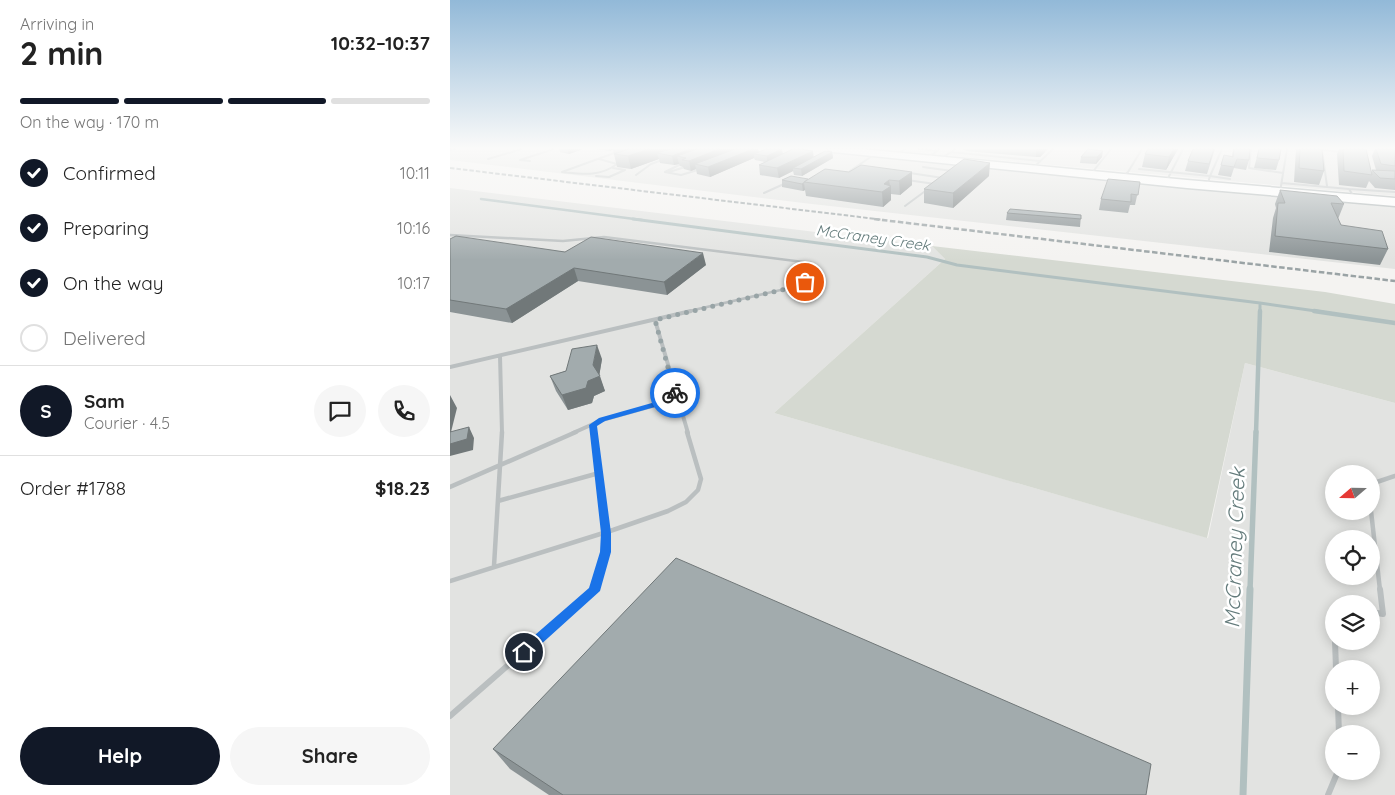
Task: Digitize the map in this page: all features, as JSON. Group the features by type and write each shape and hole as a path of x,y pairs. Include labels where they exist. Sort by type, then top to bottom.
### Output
{"main road":[{"path":"1261,186 1352,194 1395,202"}],"lane":[{"path":"764,193 778,186"},
{"path":"905,206 932,186"},
{"path":"1281,188 1325,186"},
{"path":"1327,186 1352,194 1373,190 1395,192"},
{"path":"1370,186 1373,190"},
{"path":"450,235 563,240 604,237 811,263 817,276 794,287 450,367"},
{"path":"450,581 606,533 685,503 700,488 701,474 655,320"},
{"path":"494,566 502,445 500,356"},
{"path":"450,487 602,420 677,398"},
{"path":"450,716 594,591 605,552 606,533 593,425"},
{"path":"498,502 599,474"},
{"path":"1380,481 1395,476"},
{"path":"1372,520 1383,614 1380,614"},
{"path":"1328,795 1334,780"}],"shaded area":[{"path":"665,186 1181,186 1395,205 1395,269"},
{"path":"1286,186 1395,186 1395,196"},
{"path":"450,188 932,246 945,259 774,413 1208,538 1245,363 1395,403 1395,795 450,795"},
{"path":"932,246 1325,292 1395,304 1395,403 1245,363 1207,538 774,413 945,259"}],"building":[{"path":"836,186 891,186 882,192"},
{"path":"928,186 962,186 953,193 924,189"},
{"path":"1106,186 1139,186 1138,195 1131,194 1131,202 1101,199"},
{"path":"1280,190 1337,196 1344,204 1331,203 1341,225 1382,231 1388,249 1275,236 1278,203 1285,203"},
{"path":"1010,209 1081,215 1081,219 1007,213"},
{"path":"456,236 565,252 591,237 703,253 664,282 574,268 506,309 450,300 450,239"},
{"path":"597,345 593,365 600,376 588,381 586,388 562,395 550,376 566,371 572,349"},
{"path":"469,427 467,439 450,444 450,432"},
{"path":"676,558 1151,764 1146,795 563,795 493,749"}],"waterway":[{"name":"McCraney Creek","path":"481,199 642,220"},
{"name":"McCraney Creek","path":"633,219 927,257 957,265 1260,303"},
{"name":"McCraney Creek","path":"1260,303 1323,312"},
{"name":"McCraney Creek","path":"1260,303 1260,311"},
{"name":"McCraney Creek","path":"1256,433 1260,311"},
{"name":"McCraney Creek","path":"1314,311 1395,323"},
{"name":"McCraney Creek","path":"1250,590 1256,432"},
{"name":"McCraney Creek","path":"1243,795 1250,589"}],"railway":[{"path":"601,186 885,220"},
{"path":"874,219 1395,281"}],"way so far":[{"path":"675,393 655,320 794,287 805,282"}],"route":[{"path":"524,652 594,591 605,552 606,533 593,425 602,420 677,398 675,393"}]}
